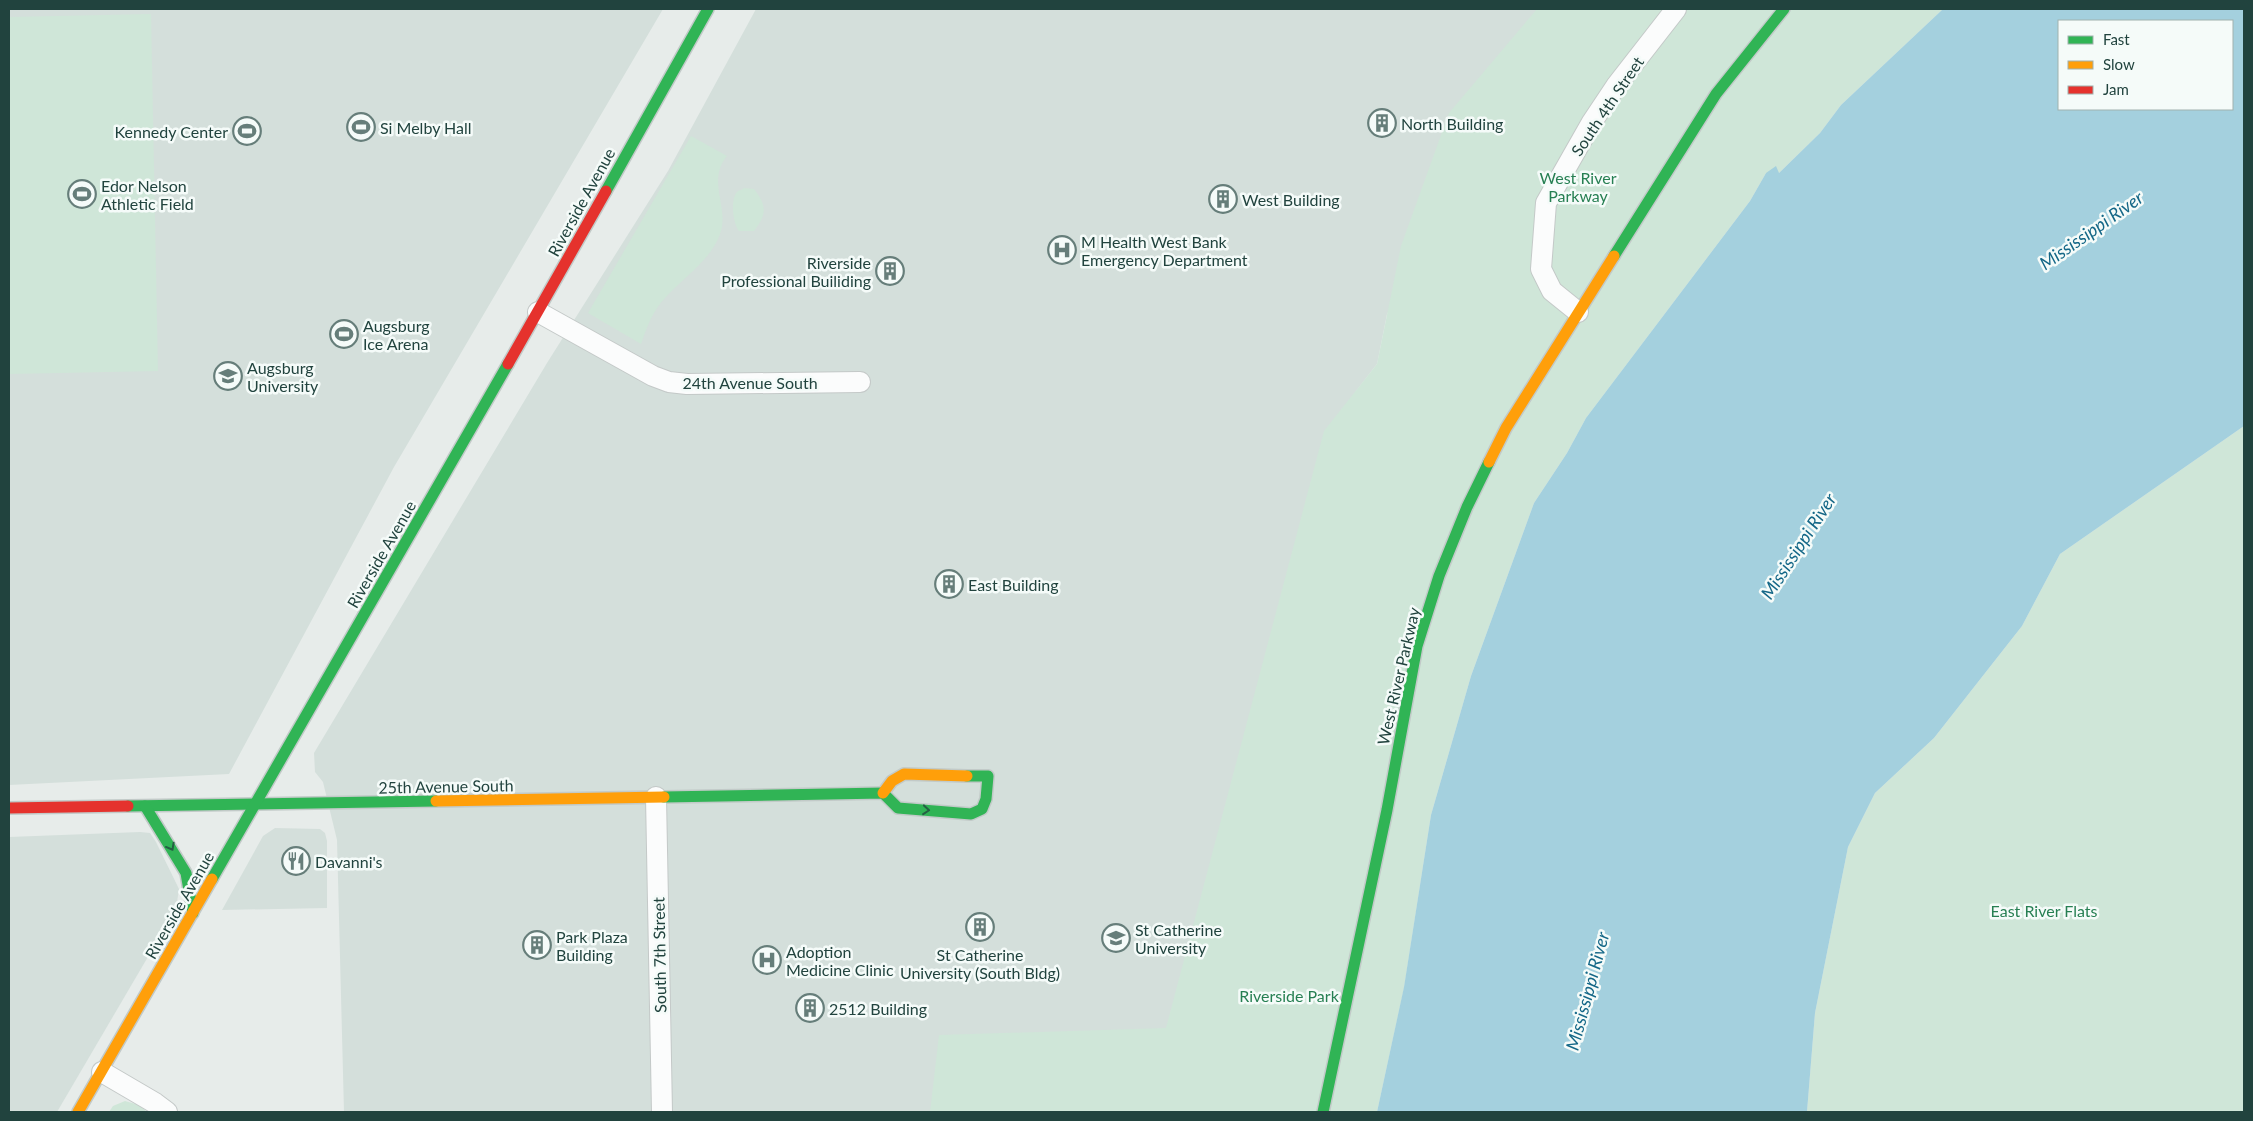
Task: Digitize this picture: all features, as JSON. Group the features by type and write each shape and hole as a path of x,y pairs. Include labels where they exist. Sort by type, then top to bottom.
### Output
{"street":[{"name":"Riverside Avenue","path":"78,1112 538,312 708,9"},
{"name":"South 4th Street","path":"1578,312 1552,291 1540,268 1546,203 1592,122 1616,86 1676,9"},
{"name":"West River Parkway","path":"1323,1112 1387,810 1401,725 1417,646 1439,576 1467,507 1506,428 1716,94 1784,9"},
{"name":"24th Avenue South","path":"538,312 653,376 669,382 686,384 860,382"},
{"path":"904,774 988,776 986,799 982,809 971,814 898,808 883,793 892,781 904,774"},
{"name":"25th Avenue South","path":"9,808 883,793"},
{"name":"South 7th Street","path":"656,798 662,1112"},
{"path":"145,806 186,873 193,913"},
{"path":"102,1072 167,1112"}],"shaded area":[{"name":"Augsburg University","path":"9,9 663,9 394,467 229,774 9,785"},
{"path":"756,9 1553,9 1387,314 1377,364 1356,391 1169,1057 938,1112 344,1112 337,840 323,782 315,772 314,753 547,363 668,171"},
{"path":"275,828 320,829 325,833 327,841 327,908 222,910 263,836"},
{"path":"150,833 179,889 176,909 57,1112 9,1112 9,837"}],"green space":[{"name":"West River Parkway","path":"1537,9 1943,9 1841,105 1820,133 1779,173 1766,173 1750,201 1586,418 1567,453 1534,503 1471,676 1431,815 1404,988 1377,1112 930,1112 939,1035 1166,1028 1324,431 1377,364 1401,246 1449,113"},
{"name":"Edor Nelson Athletic Field","path":"151,14 158,371 9,374 9,17"},
{"path":"691,136 727,156 721,165 718,175 722,214 720,234 704,260 657,307 641,344 588,313"},
{"path":"744,188 754,189 763,205 763,215 754,231 739,231 734,218 733,206 735,196 737,192"},
{"name":"East River Flats","path":"2244,426 2244,1112 1807,1112 1815,1013 1848,847 1875,793 1934,738 2022,626 2060,554"},
{"path":"125,1101 139,1105 147,1112 109,1112 113,1106"}],"water":[{"name":"Mississippi River","path":"1943,9 2244,9 2244,426 2060,554 2022,626 1934,738 1875,793 1848,847 1815,1013 1807,1112 1377,1112 1404,987 1431,815 1471,676 1534,503 1567,453 1586,418 1750,201 1766,173 1776,166 1779,173 1820,133 1841,105"}],"traffic: fast":[{"path":"606,191 708,9"},
{"path":"1614,256 1716,94 1784,9"},
{"path":"212,879 508,364"},
{"path":"1323,1112 1387,810 1417,646 1439,576 1467,507 1489,462"},
{"path":"664,797 883,793 898,808 971,814 982,809 986,799 988,776 967,776"},
{"path":"128,806 436,801"},
{"path":"145,806 186,873 193,913"}],"traffic: slow":[{"path":"1489,462 1506,428 1614,256"},
{"path":"883,793 892,781 904,774 967,776"},
{"path":"436,801 664,797"},
{"path":"78,1112 212,879"}],"traffic: jam":[{"path":"508,364 606,191"},
{"path":"9,808 128,806"}],"place":[{"name":"North Building","path":"1382,123"},
{"name":"Si Melby Hall","path":"361,127"},
{"name":"Kennedy Center","path":"247,131"},
{"name":"Edor Nelson Athletic Field","path":"82,194"},
{"name":"West Building","path":"1223,199"},
{"name":"M Health West Bank Emergency Department","path":"1062,250"},
{"name":"Riverside Professional Builiding","path":"890,271"},
{"name":"Augsburg Ice Arena","path":"344,334"},
{"name":"Augsburg University","path":"228,376"},
{"name":"East Building","path":"949,584"},
{"name":"Davanni's","path":"296,861"},
{"name":"St Catherine University (South Bldg)","path":"980,927"},
{"name":"St Catherine University","path":"1116,938"},
{"name":"Park Plaza Building","path":"537,945"},
{"name":"Adoption Medicine Clinic","path":"767,960"},
{"name":"2512 Building","path":"810,1008"}],"park label":[{"name":"Riverside Park","path":"1289,995"}]}
